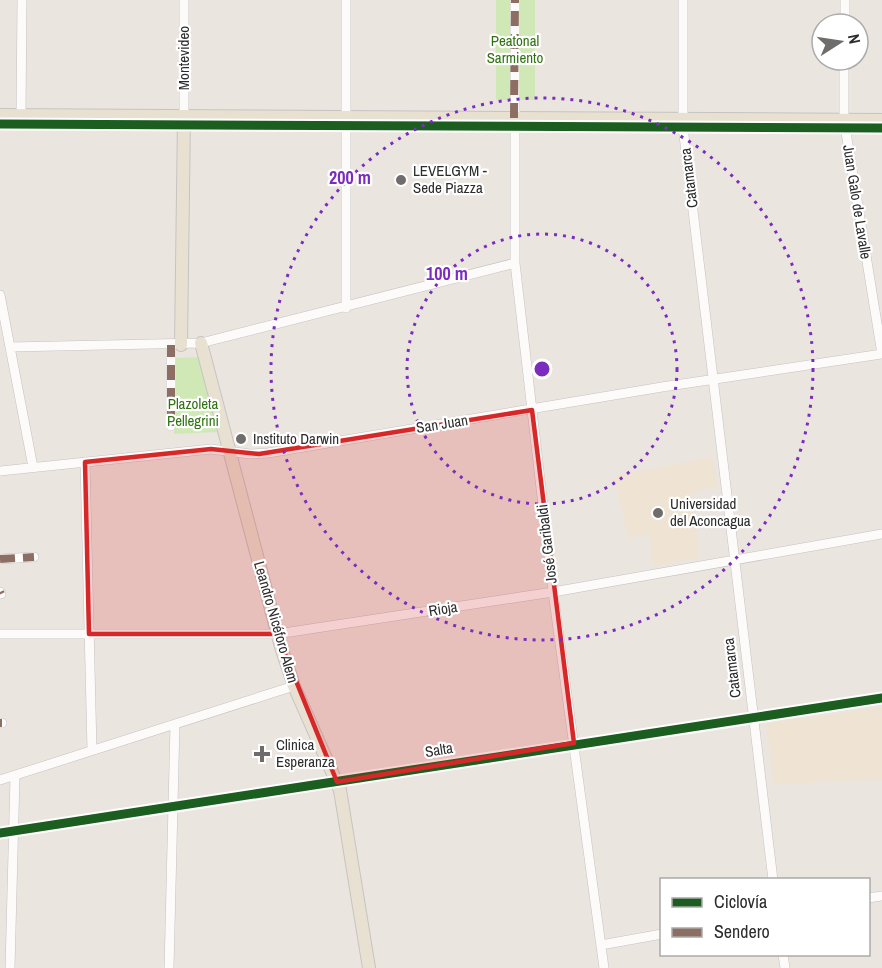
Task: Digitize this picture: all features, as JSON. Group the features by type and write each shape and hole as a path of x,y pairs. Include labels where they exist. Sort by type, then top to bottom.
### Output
{"main road":[{"path":"0,115 882,120"},
{"path":"176,345 184,116"},
{"name":"Leandro Nicéforo Alem","path":"201,344 277,634 294,686 337,782 369,968"}],"street":[{"path":"21,115 22,0"},
{"name":"Montevideo","path":"184,0 184,116"},
{"path":"346,0 346,308"},
{"name":"José Garibaldi","path":"515,0 515,263 553,592 604,968"},
{"name":"Catamarca","path":"683,0 683,119 773,878"},
{"name":"Juan Galo de Lavalle","path":"844,72 844,120 882,354"},
{"path":"10,347 201,344 515,263"},
{"path":"0,295 33,467"},
{"path":"171,426 176,345"},
{"name":"San Juan","path":"0,471 211,449 268,453 882,354"},
{"path":"85,462 92,750"},
{"name":"Rioja","path":"0,634 277,634 553,592 882,534"},
{"path":"0,559 34,557"},
{"path":"0,780 294,686"},
{"name":"Salta","path":"0,833 337,782 574,743 882,698"},
{"path":"169,968 175,724"},
{"path":"10,968 15,776"},
{"path":"601,945 660,934"}],"highlighted area":[{"path":"532,410 574,743 337,782 277,634 89,634 85,462 211,449 259,454"}],"shaded area":[{"name":"Universidad del Aconcagua","path":"712,457 718,487 692,493 700,558 653,566 649,534 628,538 614,476"},
{"path":"882,707 882,780 774,784 766,724"}],"green space":[{"name":"Peatonal Sarmiento","path":"496,0 535,0 535,100 496,100"},
{"name":"Plazoleta Pellegrini","path":"198,357 217,432 174,434 174,358"}],"marked path":[{"path":"514,118 515,0"},
{"path":"171,345 171,426"},
{"path":"0,559 34,557"}],"cycle path":[{"path":"0,124 882,128"},
{"path":"0,833 882,698"}],"place":[{"name":"LEVELGYM - Sede Piazza","path":"401,180"},
{"name":"Instituto Darwin","path":"241,439"},
{"name":"Universidad del Aconcagua","path":"658,513"},
{"name":"Clinica Esperanza","path":"262,754"}]}
